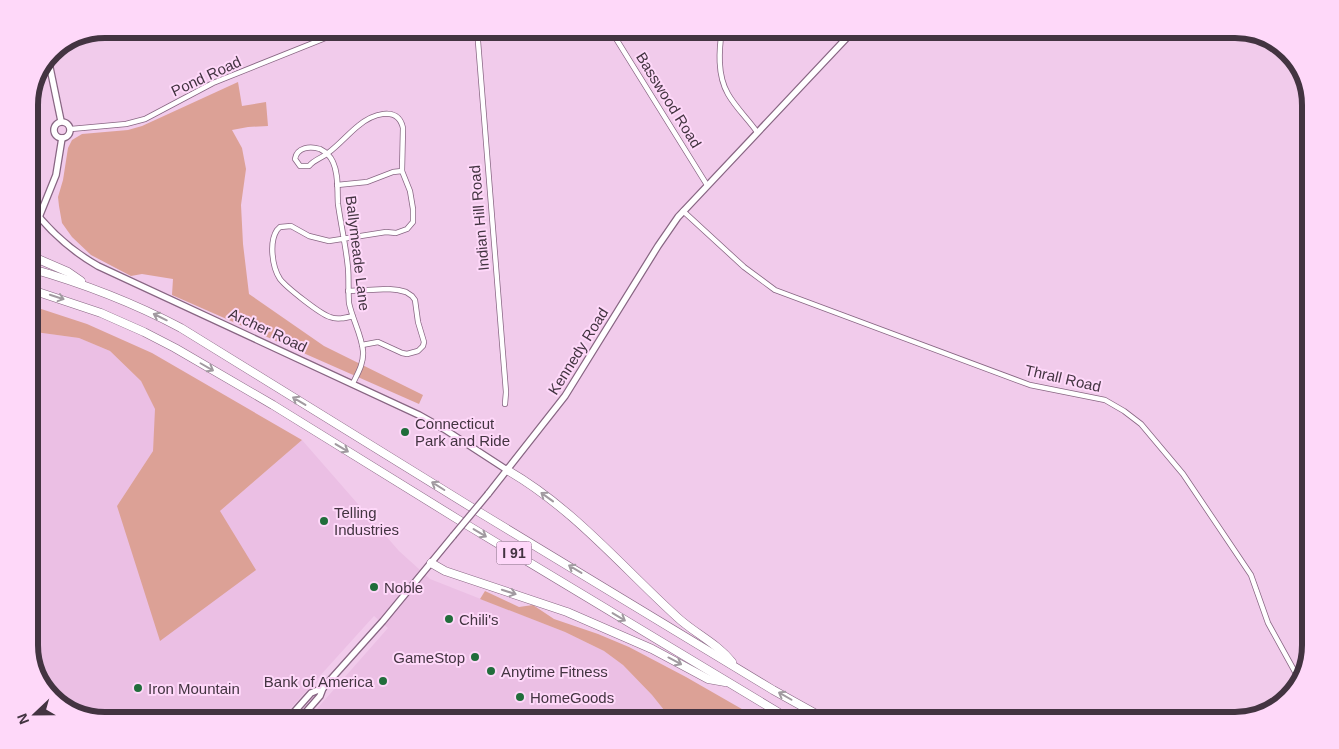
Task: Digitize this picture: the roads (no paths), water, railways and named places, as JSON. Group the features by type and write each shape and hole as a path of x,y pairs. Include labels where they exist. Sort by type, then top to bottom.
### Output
{"highway":[{"path":"38,258 68,272 87,286"},
{"name":"I 91","path":"38,271 87,286 148,311 181,328 737,668 813,712"},
{"name":"I 91","path":"38,292 116,319 175,348 778,712"},
{"path":"507,470 540,492 572,517 677,617 722,651 737,668"},
{"path":"431,564 451,573 567,612 652,649 708,679 728,682"}],"street":[{"name":"Pond Road","path":"70,129 121,124 146,119 213,83 326,38"},
{"name":"Indian Hill Road","path":"478,38 506,404"},
{"name":"Basswood Road","path":"616,38 707,185"},
{"path":"721,38 720,58 723,81 728,94 757,132"},
{"name":"Kennedy Road","path":"306,712 319,698 323,688 431,564 565,396 662,239 683,211 846,38"},
{"path":"50,66 61,121"},
{"path":"328,153 312,148 304,148 299,150 295,159 297,163 304,167 309,166 318,158 328,153 360,124 378,116 387,113 394,115 401,122 403,128 402,170 410,191 413,210 413,222 407,229 335,241 318,239 291,226 280,227 274,234 273,254 278,275 282,281 330,318 352,316"},
{"path":"61,121 68,123 70,129 69,135 62,138 56,136 54,130 56,124 61,121"},
{"path":"39,217 56,175 62,138"},
{"name":"Ballymeade Lane","path":"328,153 336,171 352,316 363,350 362,362 353,383"},
{"path":"337,185 367,182 402,170"},
{"name":"Thrall Road","path":"683,211 744,267 774,290 1030,385 1105,400 1124,410 1141,424 1167,453 1251,575 1268,623 1295,672"},
{"name":"Archer Road","path":"39,217 68,246 98,266 353,383 431,421 507,470"},
{"path":"348,291 398,290 412,296 415,300 418,322 424,342 418,351 407,354 402,353 378,342 362,345"},
{"name":"Kennedy Road","path":"294,712 311,693 323,688"}],"place":[{"name":"Connecticut Park and Ride","path":"405,432"},
{"name":"Telling Industries","path":"324,521"},
{"name":"Noble","path":"374,587"},
{"name":"Chili's","path":"449,619"},
{"name":"GameStop","path":"475,657"},
{"name":"Anytime Fitness","path":"491,671"},
{"name":"Bank of America","path":"383,681"},
{"name":"Iron Mountain","path":"138,688"},
{"name":"HomeGoods","path":"520,697"}]}
